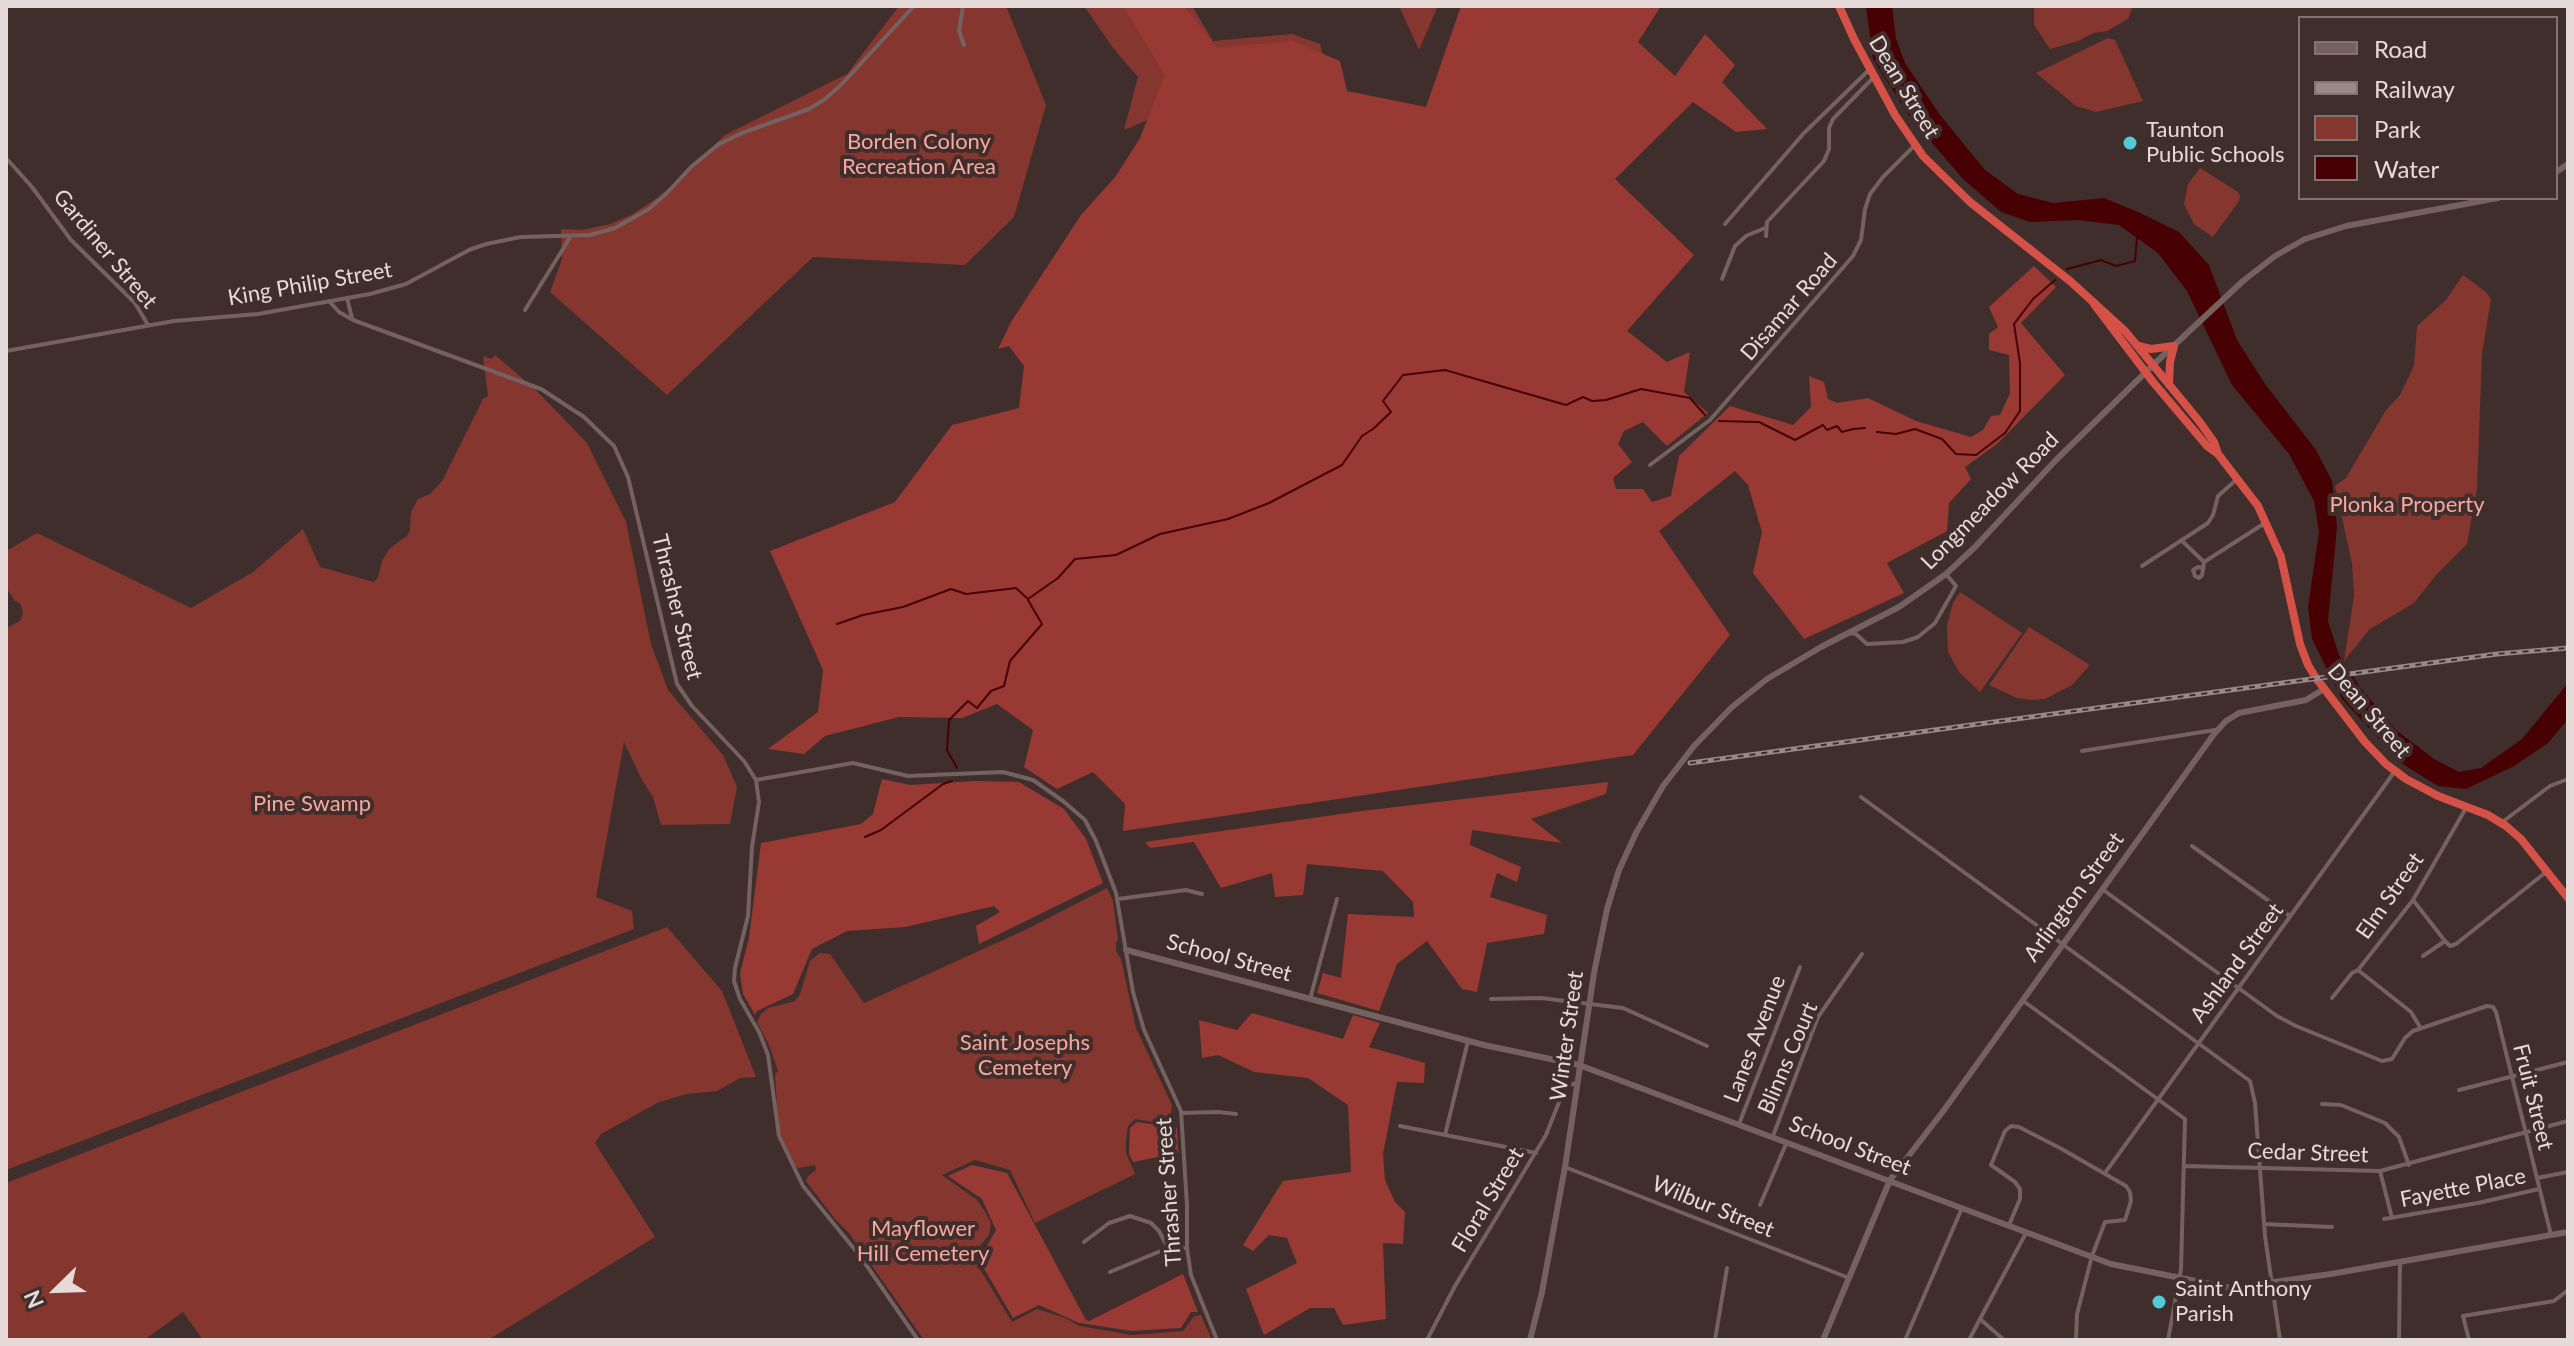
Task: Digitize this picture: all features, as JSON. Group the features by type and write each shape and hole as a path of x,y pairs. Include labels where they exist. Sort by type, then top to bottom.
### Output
{"highway":[{"name":"Dean Street","path":"1839,6 1872,73 1915,145 1956,190 2116,322 2138,346 2149,368 2199,421 2214,442 2218,454"},
{"name":"Dean Street","path":"2094,304 2149,368 2207,446 2218,454 2238,479 2267,522 2287,576 2301,648 2312,673 2365,742 2395,771 2438,796 2501,823 2517,835 2568,898"},
{"path":"2138,346 2151,349 2174,346 2169,386"}],"street":[{"name":"King Philip Street","path":"6,351 148,325 258,314 347,298 406,284 486,244 521,237 597,234 630,222 658,201 719,144 809,109 825,99 914,6"},
{"path":"963,6 959,31 964,45"},
{"path":"1725,224 1804,133 1872,73"},
{"path":"1766,236 1767,222 1822,164 1829,149 1831,121 1872,73"},
{"name":"Disamar Road","path":"1650,465 1714,416 1853,256 1861,240 1870,194 1915,145"},
{"name":"Gardiner Street","path":"6,158 71,240 135,303 148,325"},
{"name":"Longmeadow Road","path":"1686,755 1717,721 1758,686 1794,662 1911,600 1946,574 2149,368 2268,261 2315,235 2353,224 2487,200"},
{"path":"1722,279 1735,246 1746,236 1765,228"},
{"path":"525,310 571,236"},
{"path":"347,298 348,311 353,320"},
{"name":"Thrasher Street","path":"329,301 339,312 353,320 541,389 584,417 614,446 628,477 677,684 692,706 744,761 756,780 853,763 908,776 1003,772 1025,776 1085,820 1117,899 1144,1030 1181,1113 1187,1248 1192,1280 1217,1340"},
{"path":"2142,566 2208,523 2218,496 2238,479"},
{"path":"2181,540 2204,565 2267,522"},
{"path":"1850,633 1856,634 1867,644 1903,642 1918,637 1935,623 1956,586 1946,574"},
{"name":"Arlington Street","path":"1823,1340 1890,1180 1944,1110 2218,729 2229,718 2243,712 2306,700 2324,689"},
{"path":"2082,751 2218,729"},
{"name":"Winter Street","path":"1530,1340 1565,1167 1601,933 1619,870 1656,797 1686,755"},
{"name":"Ashland Street","path":"2105,1173 2395,771"},
{"path":"2501,823 2550,786 2568,779"},
{"path":"756,780 759,802 752,847 748,916 734,981 768,1055 779,1136 803,1186 860,1256 918,1340"},
{"path":"1861,797 2250,1081 2255,1103 2264,1224 2280,1340"},
{"name":"Elm Street","path":"2332,998 2413,900 2467,806"},
{"path":"2192,846 2290,916"},
{"path":"2413,900 2450,946 2546,872"},
{"path":"2554,881 2568,888"},
{"path":"2102,889 2277,1016 2385,1062 2392,1059 2409,1033 2420,1027 2407,1009 2358,970"},
{"path":"1117,899 1186,890 1202,894"},
{"path":"1310,999 1337,899"},
{"path":"2423,956 2445,941"},
{"name":"School Street","path":"1126,950 1468,1041 1579,1065 2115,1265 2180,1278 2233,1288 2565,1233"},
{"name":"Blinns Court","path":"1773,1136 1818,1017 1862,954"},
{"name":"Lanes Avenue","path":"1739,1124 1800,967"},
{"path":"1491,999 1541,998 1630,1010 1707,1046"},
{"path":"2022,1000 2185,1120 2180,1278 2168,1340"},
{"name":"Fruit Street","path":"2420,1027 2487,1006 2493,1007 2551,1235"},
{"path":"1445,1135 1468,1041"},
{"path":"2459,1090 2568,1062"},
{"name":"Floral Street","path":"1427,1340 1455,1286 1546,1135 1565,1087 1578,1083"},
{"path":"2322,1104 2341,1105 2385,1123 2399,1137 2409,1165"},
{"path":"1181,1113 1236,1114"},
{"name":"Cedar Street","path":"2185,1166 2380,1171 2568,1121"},
{"path":"1400,1126 1536,1153"},
{"path":"2009,1225 2020,1199 2020,1189 1991,1165 2005,1131 2011,1126 2019,1127 2105,1173 2130,1192 2131,1201 2125,1220 2105,1222 2092,1256 2077,1314 2076,1340"},
{"path":"1760,1205 1787,1142"},
{"name":"Wilbur Street","path":"1565,1167 1849,1278"},
{"name":"Fayette Place","path":"2380,1171 2392,1218 2539,1189"},
{"path":"2537,1178 2568,1172"},
{"path":"1905,1340 1962,1208"},
{"path":"1084,1242 1109,1223 1130,1216 1151,1223 1168,1248"},
{"path":"2384,1219 2392,1218"},
{"path":"2264,1224 2332,1227"},
{"path":"1969,1340 2026,1231"},
{"path":"2565,1233 2568,1240"},
{"path":"1110,1272 1168,1248 1187,1248"},
{"path":"2399,1340 2400,1262"},
{"path":"1715,1340 1727,1268"},
{"path":"2469,1340 2463,1316 2554,1301 2568,1290"},
{"path":"1980,1319 2004,1340"}],"green space":[{"name":"Borden Colony Recreation Area","path":"899,6 1006,6 1046,105 1014,217 965,265 813,257 667,395 550,292 562,259 561,229 582,230 610,224 633,214 660,196 725,135 847,74"},
{"path":"1084,6 1192,6 1213,41 1292,34 1320,44 1335,103 1157,116 1124,130 1138,77"},
{"path":"1399,6 1438,6 1419,50"},
{"path":"2034,6 2133,6 2128,19 2107,31 2050,49 2034,25"},
{"path":"2108,38 2115,40 2143,101 2096,112 2076,106 2036,73"},
{"path":"2200,168 2240,196 2213,237 2194,224 2184,204 2188,184"},
{"name":"Plonka Property","path":"2463,275 2491,299 2482,354 2477,488 2467,544 2414,603 2370,629 2344,661 2354,596 2352,563 2335,486 2346,478 2386,410 2400,395 2414,366 2417,326 2446,300"},
{"name":"Pine Swamp","path":"495,355 535,389 587,443 626,522 651,644 668,690 723,755 737,787 730,824 661,825 653,797 624,742 596,897 632,911 634,929 6,1170 6,628 20,621 23,613 20,603 6,588 8,550 37,533 191,608 253,572 303,529 320,567 374,582 390,548 408,535 411,512 418,499 430,494 442,481 483,399 488,396 483,356 492,359"},
{"path":"1960,592 2022,633 1980,692 1959,672 1948,652 1947,625 1953,603"},
{"path":"2029,627 2090,665 2072,685 2045,699 2017,698 1989,685"},
{"name":"Saint Josephs Cemetery","path":"1107,888 1113,901 1118,940 1116,951 1121,959 1136,1028 1172,1105 1170,1125 1135,1119 1128,1126 1126,1153 1135,1174 1035,1223 1010,1170 975,1160 942,1175 977,1200 991,1223 989,1235 977,1249 975,1261 1012,1322 1037,1309 1080,1326 1132,1335 1183,1331 1194,1316 1201,1315 1212,1340 924,1340 849,1233 806,1181 816,1170 815,1165 795,1166 778,1124 775,1074 778,1071 757,1022 768,1008 795,1001 810,961 820,953 830,954 864,1003 1023,931"},
{"path":"667,927 722,991 756,1077 740,1078 717,1091 687,1094 659,1102 601,1134 595,1143 655,1237 488,1340 203,1340 183,1312 144,1340 6,1340 6,1183"}],"shaded area":[{"path":"1123,6 1184,6 1217,48 1292,41 1340,61 1347,91 1426,107 1461,6 1661,6 1638,42 1675,76 1705,34 1735,65 1722,82 1767,129 1736,132 1693,102 1615,179 1694,255 1627,331 1667,362 1690,352 1684,392 1708,413 1667,446 1643,422 1624,431 1618,444 1632,462 1613,478 1616,489 1643,489 1652,502 1671,496 1679,456 1730,406 1793,425 1811,407 1809,376 1824,382 1828,399 1837,403 1868,398 1916,421 1971,437 1983,430 1991,416 2000,415 2010,393 2009,355 1989,350 1989,334 1998,327 1989,307 2034,266 2056,287 2021,323 2065,375 1997,444 1965,467 1971,479 1949,503 1947,531 1887,563 1904,593 1804,639 1753,573 1762,532 1748,485 1735,471 1659,531 1730,635 1633,755 1123,831 1125,804 1093,772 1057,789 1024,767 1033,730 997,704 962,718 899,717 825,736 804,754 768,749 818,712 823,670 770,551 895,502 952,425 1019,408 1024,366 1009,346 998,349 1011,322 1081,215 1116,176 1140,138 1165,75"},
{"path":"882,779 910,785 1019,782 1064,809 1086,839 1103,883 979,944 976,926 1000,912 994,906 906,927 847,931 812,949 793,994 757,1011 755,1015 743,994 740,973 749,938 761,843 861,824 873,814"},
{"path":"1608,782 1606,794 1531,819 1562,843 1472,830 1470,845 1521,867 1517,882 1497,873 1490,897 1547,915 1544,934 1487,943 1477,992 1462,989 1427,941 1397,964 1379,1011 1317,993 1323,973 1341,978 1348,914 1414,917 1413,902 1383,871 1307,864 1303,895 1275,897 1272,873 1221,888 1194,842 1150,848 1145,842 1362,811"},
{"path":"1252,1013 1343,1039 1353,1015 1380,1023 1369,1047 1425,1063 1424,1083 1397,1082 1383,1154 1385,1180 1395,1202 1405,1212 1403,1244 1383,1243 1386,1319 1343,1325 1334,1308 1310,1308 1264,1335 1246,1289 1297,1263 1287,1238 1269,1235 1253,1251 1243,1245 1283,1181 1351,1172 1348,1105 1308,1078 1254,1072 1218,1055 1202,1058 1199,1020 1237,1030"},
{"path":"1137,1122 1177,1128 1178,1153 1133,1162 1129,1154 1130,1128"},
{"path":"972,1165 1007,1173 1086,1320 1183,1274 1198,1312 1191,1312 1181,1328 1132,1331 1079,1323 1039,1305 1013,1318 979,1260 996,1230 982,1199 948,1176"}],"water":[{"path":"1866,6 1892,6 1896,39 1905,63 1940,115 1985,170 2018,194 2053,203 2104,198 2138,212 2179,232 2209,265 2237,340 2265,384 2316,450 2332,481 2337,527 2328,621 2339,655 2360,687 2396,730 2434,759 2459,772 2481,768 2522,739 2568,683 2568,719 2548,743 2514,766 2466,789 2438,786 2401,763 2342,699 2312,639 2308,607 2319,532 2314,501 2289,454 2232,385 2187,291 2158,253 2119,225 2078,220 2030,222 2001,212 1963,179 1909,116 1873,59"}],"waterway":[{"path":"2067,269 2101,260 2116,266 2135,261 2137,237"},
{"path":"1877,432 1896,434 1915,429 1942,439 1956,454 1976,455 2005,433 2020,411 2020,363 2014,324 2033,299 2055,280"},
{"path":"837,624 903,607 951,589 966,594 1016,588 1028,599 1058,578 1075,559 1116,555 1160,534 1228,519 1269,503 1342,465 1362,436 1391,412 1383,401 1403,375 1445,370 1566,405 1583,397 1592,401 1606,400 1641,389 1690,398 1705,415"},
{"path":"1719,421 1759,422 1795,440 1823,425 1827,430 1837,426 1842,432 1865,428"},
{"path":"957,768 947,750 949,720 968,701 977,708 991,691 1004,686 1010,661 1042,624 1028,600"},
{"path":"865,837 881,830 943,784 952,781"}],"railway":[{"path":"1690,763 2497,654 2568,648"}],"place":[{"name":"Taunton Public Schools","path":"2130,143"},
{"name":"Saint Anthony Parish","path":"2159,1302"}],"park label":[{"name":"Mayflower Hill Cemetery","path":"923,1242"}]}
